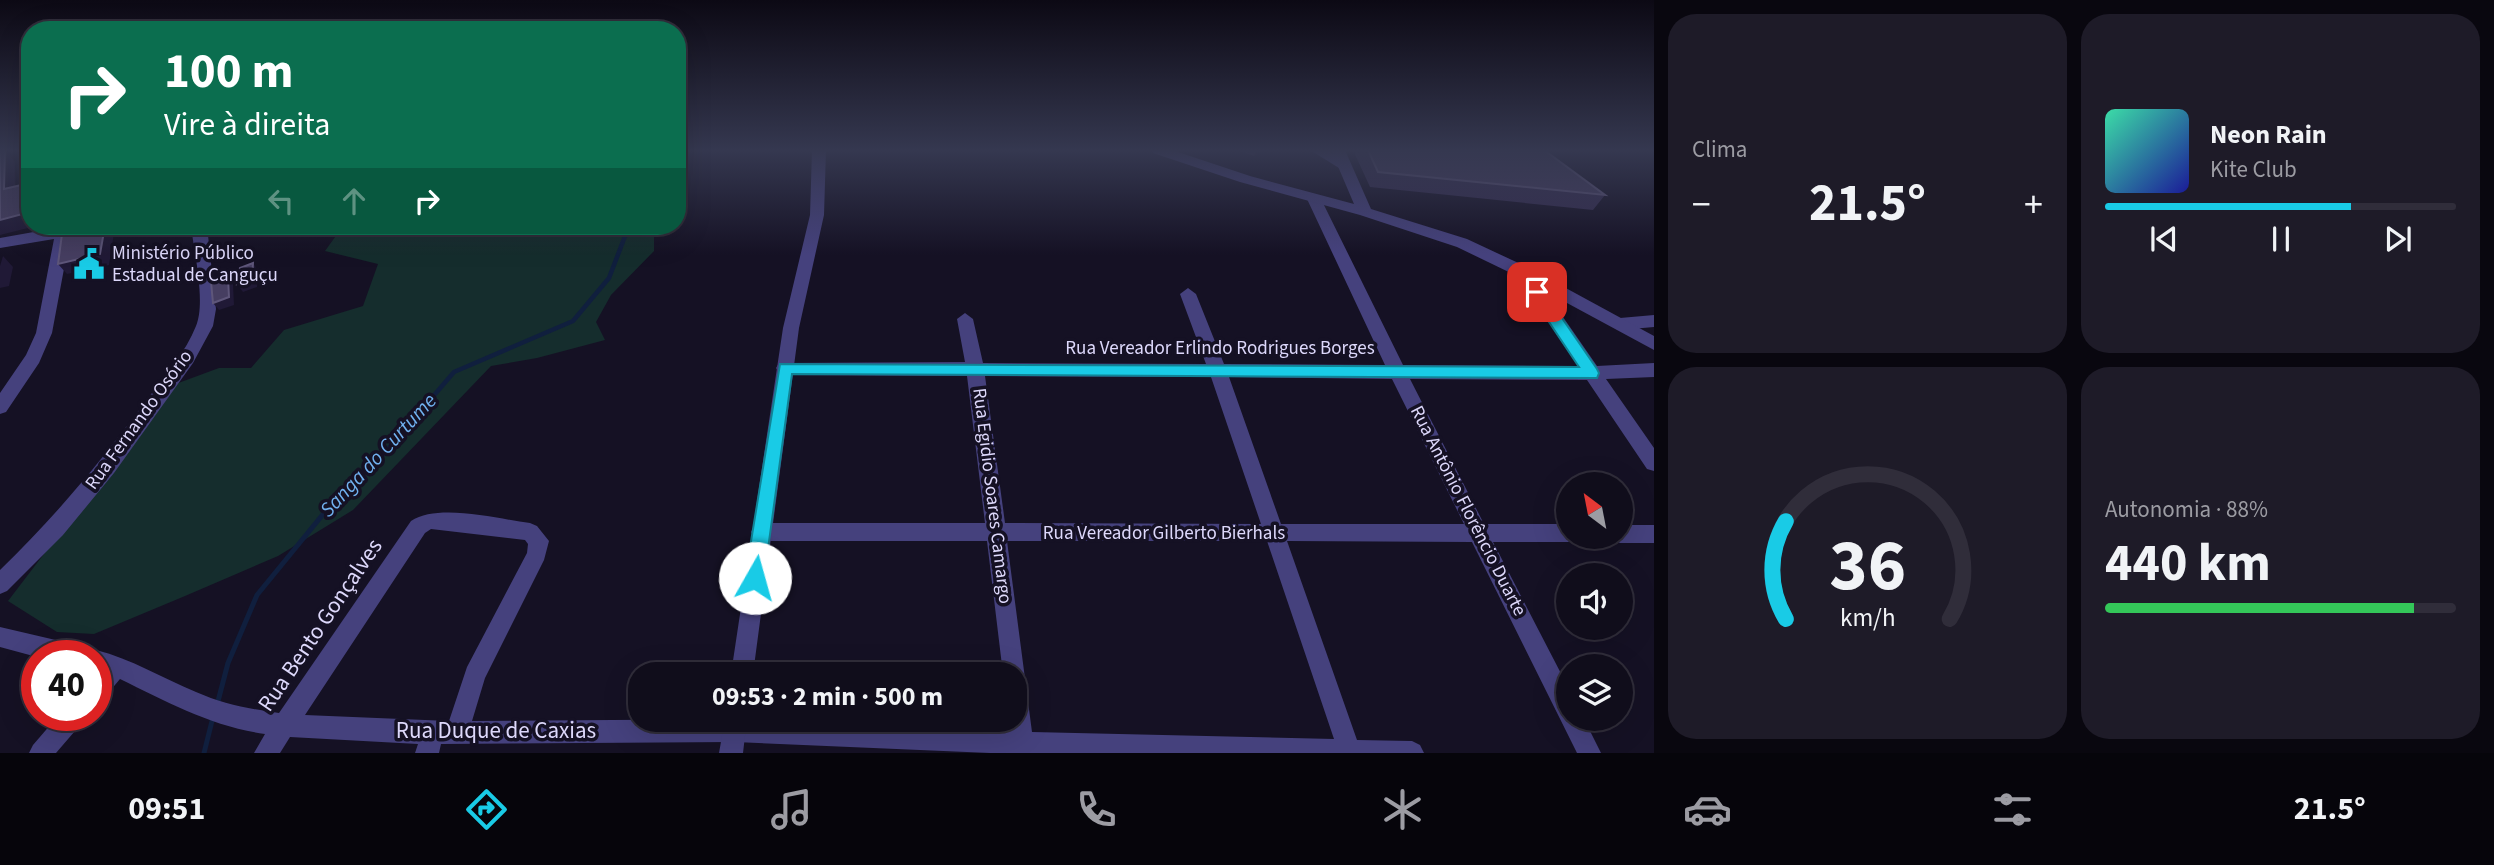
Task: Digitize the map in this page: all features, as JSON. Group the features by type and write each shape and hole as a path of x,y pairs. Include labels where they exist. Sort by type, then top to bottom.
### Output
{"street":[{"path":"744,662 791,328 817,215 818,185"},
{"path":"1272,185 1462,243 1523,272 1654,344"},
{"path":"1354,185 1365,212"},
{"name":"Rua Antônio Florêncio Duarte","path":"1314,198 1397,371 1556,687"},
{"path":"0,243 50,235"},
{"path":"0,255 60,235"},
{"path":"0,407 33,358 44,333 68,235"},
{"name":"Rua Fernando Osório","path":"0,584 56,529 107,467 187,358 205,326 208,309 200,235"},
{"path":"1523,272 1654,463"},
{"path":"1188,294 1217,369 1350,752"},
{"name":"Rua Egidio Soares Camargo","path":"965,319 975,368 1013,662"},
{"path":"1620,324 1654,321"},
{"name":"Rua Vereador Erlindo Rodrigues Borges","path":"785,368 1591,373 1654,370"},
{"name":"Rua Bento Gonçalves","path":"266,753 418,527 427,521 436,520 530,532 538,541 537,554 475,675 457,732"},
{"name":"Rua Vereador Gilberto Bierhals","path":"761,532 1556,533"},
{"path":"1633,534 1654,534"},
{"path":"0,637 21,642"},
{"name":"Rua Duque de Caxias","path":"112,666 191,702 238,719 430,743 457,732 628,727"},
{"path":"41,753 60,731"},
{"path":"1578,731 1589,753"},
{"path":"731,753 735,732"},
{"name":"Rua Duque de Caxias","path":"871,732 1022,741 1068,749 1412,753"},
{"path":"1021,732 1022,741"}],"green space":[{"path":"337,235 654,235 654,251 611,295 596,322 605,340 537,358 491,366 353,510 278,556 94,634 57,632 8,601 173,385 219,368 251,368 284,330 363,306 378,264 325,251"}],"building":[{"path":"0,185 4,185 4,189 21,185 21,214 0,220"},
{"path":"1508,185 1592,185 1605,195"},
{"path":"62,235 103,235 100,254 58,264"},
{"path":"253,263 252,280 237,284 240,268"},
{"path":"228,277 229,297 213,303 211,282"}],"waterway":[{"name":"Sanga do Curtume","path":"418,414 454,372 573,321 609,278 625,235"},
{"name":"Sanga do Curtume","path":"217,705 228,663 257,595 329,507 389,448 420,412"},
{"name":"Sanga do Curtume","path":"204,753 213,717"}],"place":[{"name":"Ministério Público Estadual de Canguçu","path":"89,264"}],"route":[{"path":"755,578 785,368 1591,373 1537,292"}]}
